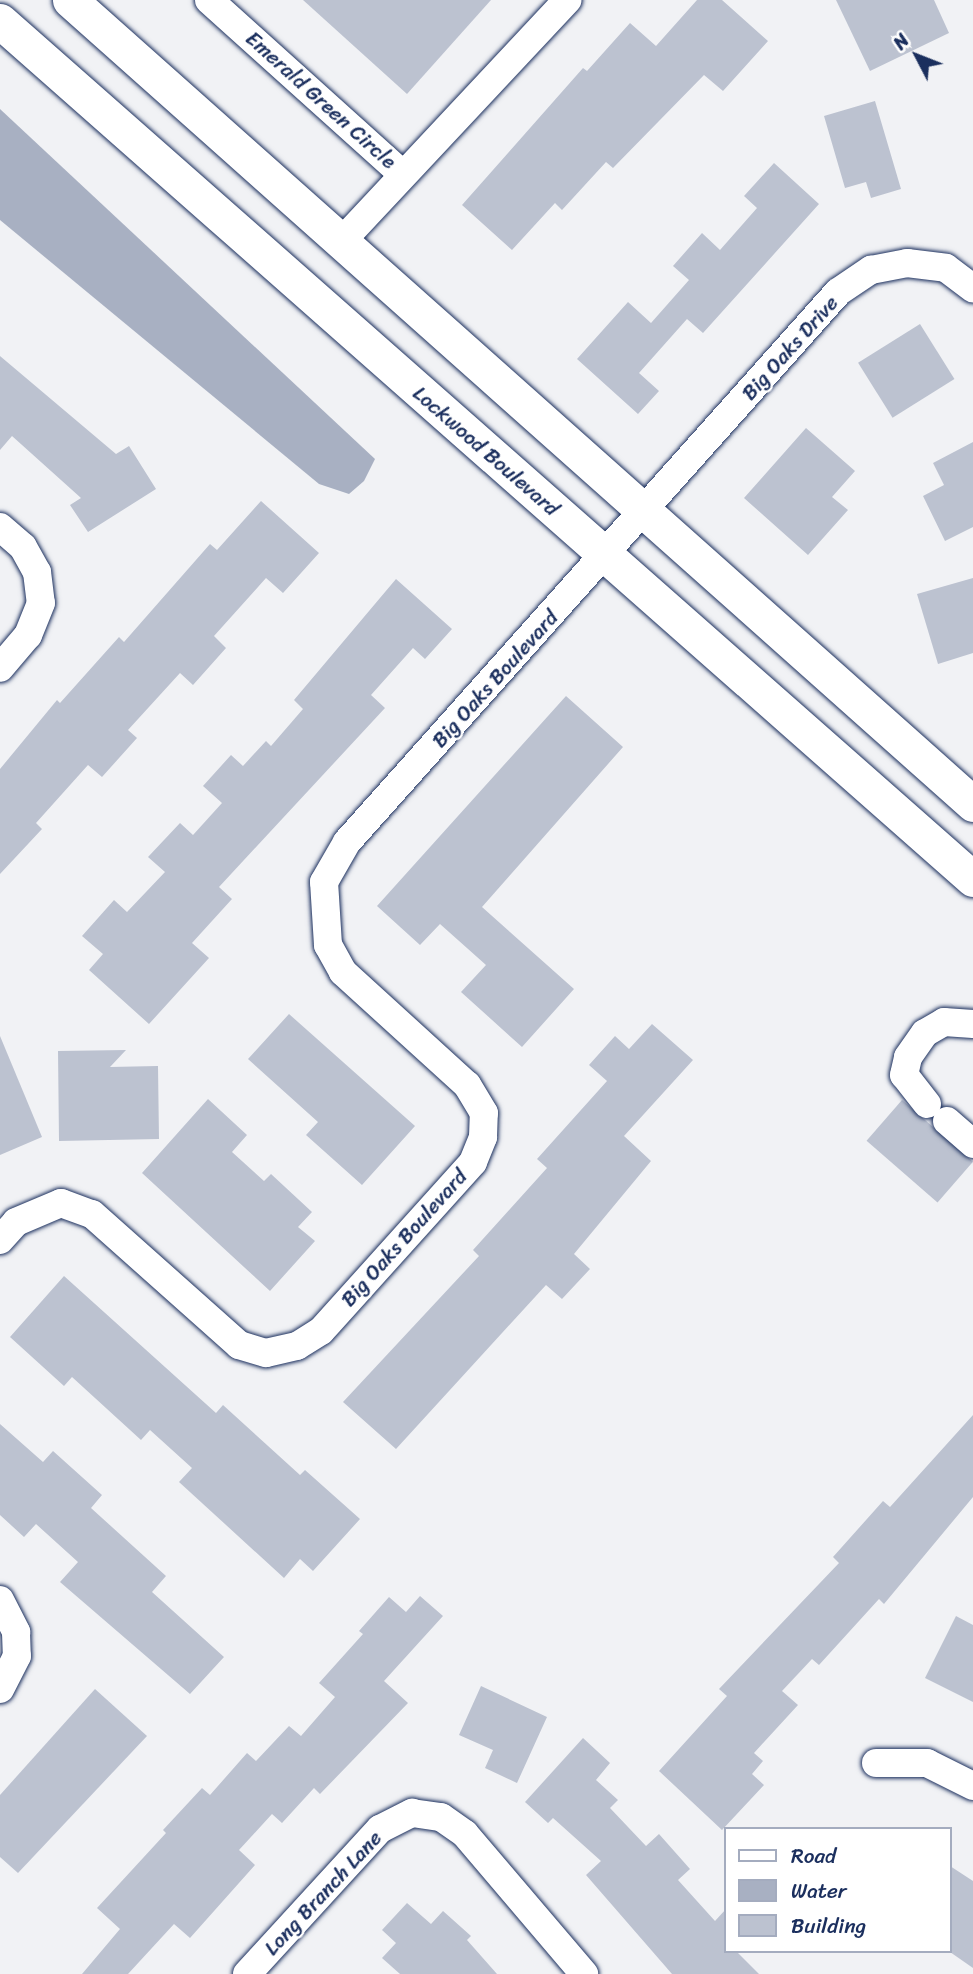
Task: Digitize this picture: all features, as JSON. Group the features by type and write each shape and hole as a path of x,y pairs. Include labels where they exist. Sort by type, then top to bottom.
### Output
{"main road":[{"path":"70,0 643,514 973,804"},
{"name":"Lockwood Boulevard","path":"0,21 973,879"}],"street":[{"name":"Emerald Green Circle","path":"209,0 401,173"},
{"name":"Emerald Green Circle","path":"340,243 401,173 567,0"},
{"name":"Big Oaks Drive","path":"643,514 838,292 871,270 907,263 946,268 973,288"},
{"name":"Big Oaks Boulevard","path":"0,1240 40,1208 61,1203 92,1214 239,1345 266,1353 297,1346 321,1331 473,1162 484,1113 467,1085 343,972 328,945 324,883 347,842 643,514"},
{"path":"0,527 23,547 37,572 41,603 28,635 0,668"},
{"path":"973,1024 944,1022 925,1033 908,1057 904,1075 937,1113 973,1144"},
{"path":"0,1600 16,1632 17,1656 0,1689"},
{"path":"876,1763 927,1763 973,1786"},
{"name":"Long Branch Lane","path":"247,1974 380,1829 412,1813 441,1817 465,1834 584,1974"}],"water":[{"path":"0,109 375,459 364,481 349,494 319,484 0,220"}],"building":[{"path":"303,0 491,0 407,94"},
{"path":"697,0 722,0 768,41 723,91 704,75 613,168 606,162 562,210 555,203 512,250 462,205 583,68 587,71 630,23 656,46"},
{"path":"836,0 934,0 949,33 870,71"},
{"path":"875,101 901,189 871,198 866,182 845,188 824,116"},
{"path":"774,163 819,204 703,333 687,319 639,373 659,391 638,414 577,359 628,302 651,323 689,280 673,266 702,233 720,250 757,208 744,196"},
{"path":"920,324 954,379 893,418 858,363"},
{"path":"0,356 116,454 129,446 156,489 88,532 70,505 81,498 12,436 0,450"},
{"path":"806,428 855,471 832,497 848,510 808,555 744,498"},
{"path":"973,442 973,527 945,541 923,496 944,485 933,463"},
{"path":"261,501 319,553 283,593 266,578 214,636 226,648 193,685 180,673 128,730 137,738 102,777 88,765 36,823 42,829 0,874 0,769 57,700 60,703 119,637 124,642 210,544 217,550"},
{"path":"973,578 973,653 938,664 917,594"},
{"path":"396,579 452,629 425,659 413,648 371,695 385,708 219,887 232,899 192,943 209,958 149,1024 89,970 103,954 82,936 114,900 127,912 165,872 148,857 180,823 193,835 222,803 203,786 231,755 243,766 266,741 271,746 303,709 294,700"},
{"path":"566,696 623,747 482,907 574,989 522,1047 461,992 486,965 440,924 420,945 377,906"},
{"path":"289,1014 415,1126 362,1185 306,1135 318,1122 248,1059"},
{"path":"652,1024 693,1060 624,1136 651,1161 574,1254 590,1269 562,1299 546,1285 396,1449 343,1402 479,1256 473,1250 547,1168 537,1159 607,1081 589,1065 615,1036 629,1049"},
{"path":"0,1036 42,1137 0,1155"},
{"path":"126,1050 110,1067 158,1066 159,1139 59,1141 58,1051"},
{"path":"208,1099 247,1135 232,1152 264,1181 271,1174 312,1212 298,1227 315,1241 270,1291 142,1173"},
{"path":"902,1100 973,1162 938,1202 867,1141"},
{"path":"64,1276 216,1413 223,1405 300,1475 305,1470 360,1519 313,1571 300,1559 284,1578 179,1482 192,1468 150,1430 141,1440 72,1377 64,1386 10,1337"},
{"path":"973,1415 973,1497 884,1604 879,1599 819,1665 812,1659 782,1691 798,1705 754,1753 763,1761 752,1774 764,1785 722,1830 659,1771 727,1696 719,1689 839,1563 833,1557 883,1501 890,1507"},
{"path":"0,1424 43,1462 53,1451 102,1495 91,1508 166,1576 152,1592 224,1657 190,1694 60,1582 78,1562 36,1524 24,1537 0,1515"},
{"path":"420,1596 443,1616 384,1681 408,1703 320,1794 314,1788 282,1823 272,1814 239,1850 255,1865 190,1938 174,1924 128,1974 82,1974 120,1929 97,1908 166,1833 163,1830 202,1788 210,1795 247,1753 256,1761 289,1726 301,1736 335,1697 319,1683 363,1634 359,1631 389,1597 406,1612"},
{"path":"956,1616 973,1625 973,1702 925,1678"},
{"path":"481,1686 547,1717 517,1783 485,1768 493,1750 459,1735"},
{"path":"95,1689 147,1736 18,1873 0,1857 0,1795"},
{"path":"583,1738 610,1763 596,1780 618,1800 610,1808 646,1846 659,1834 690,1869 678,1880 715,1921 724,1911 724,1953 738,1953 759,1974 672,1974 586,1875 601,1861 553,1818 548,1823 525,1802"},
{"path":"952,1867 973,1881 973,1968 951,1953"},
{"path":"407,1903 431,1924 443,1911 471,1936 467,1940 497,1974 400,1974 382,1958 396,1943 382,1930"}]}
